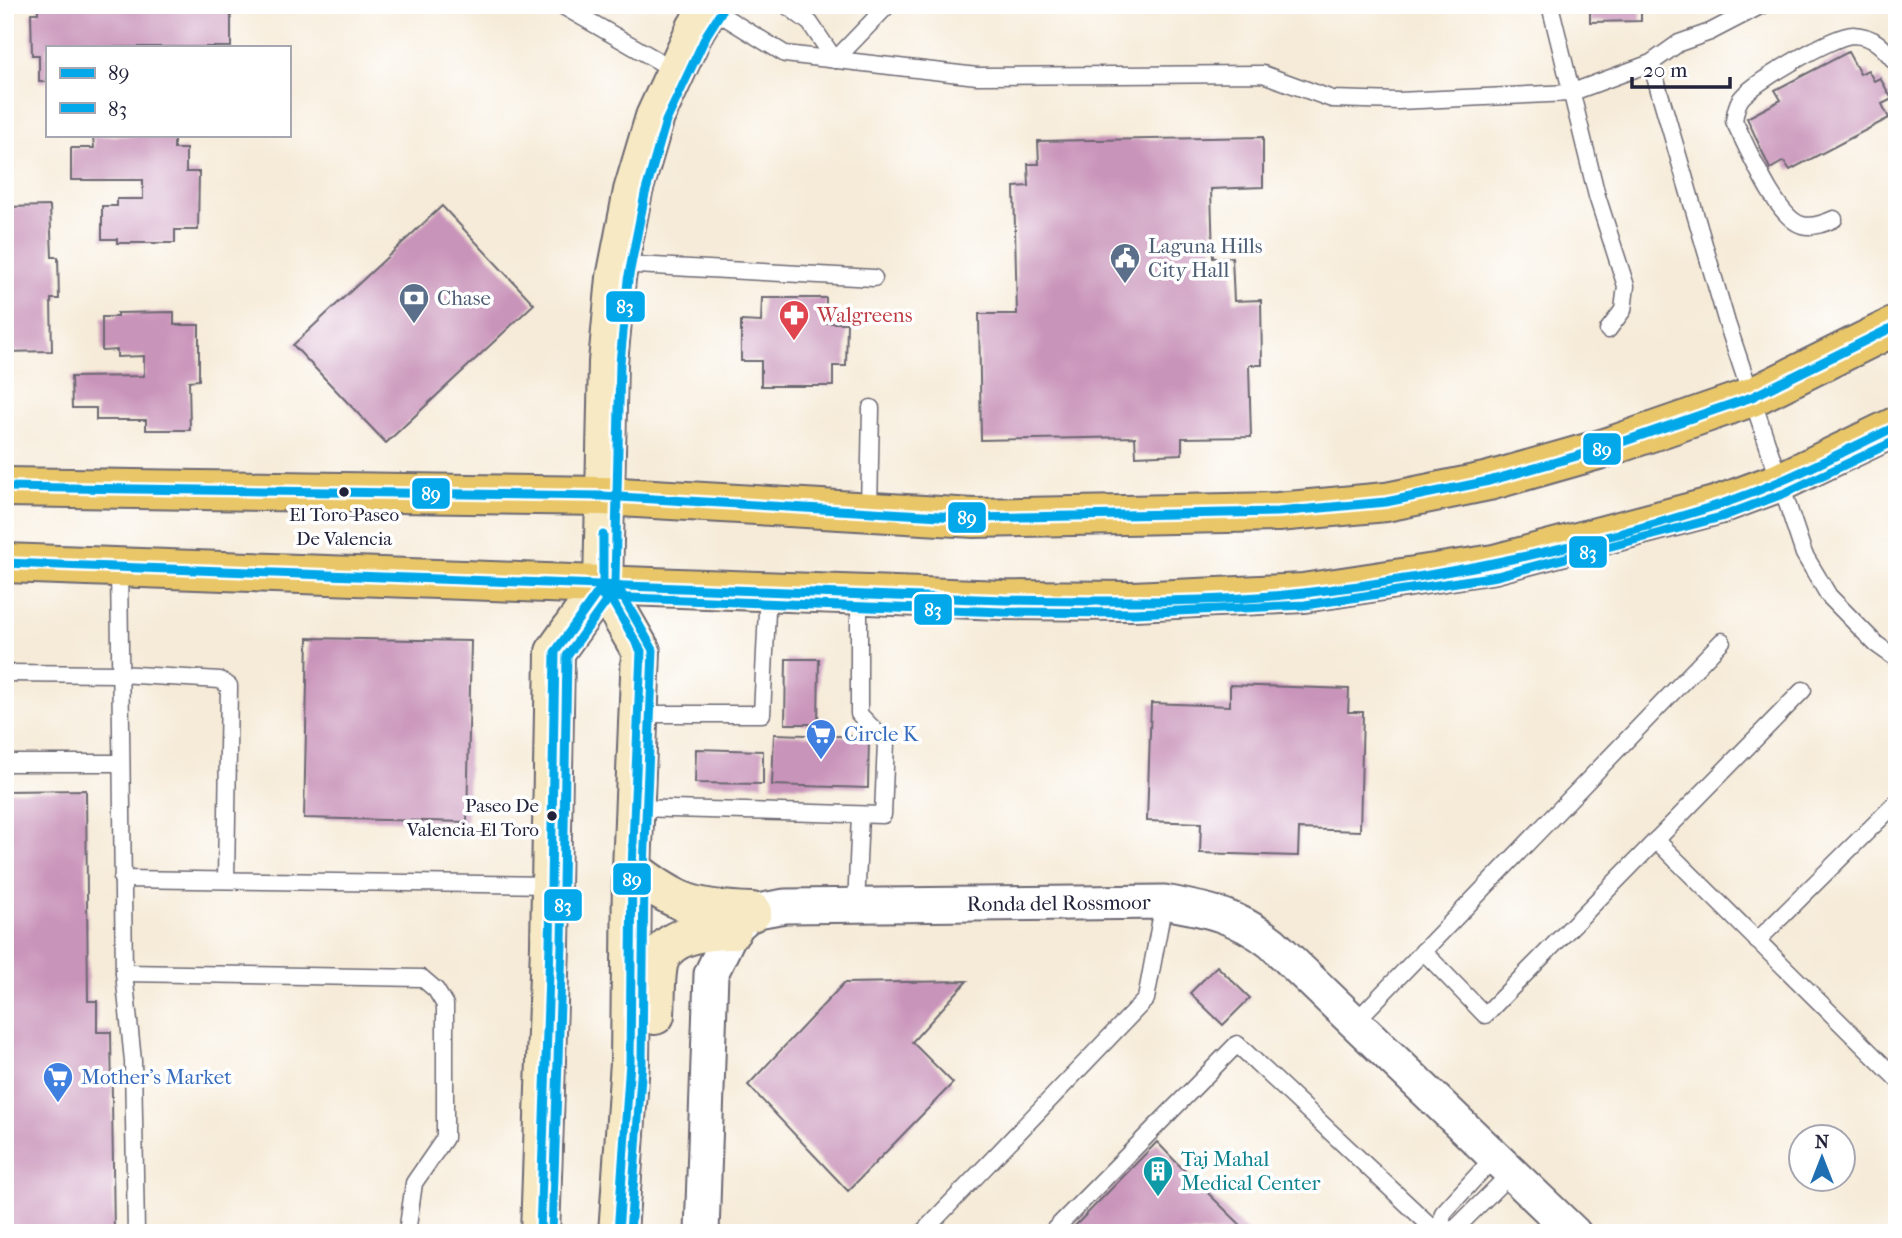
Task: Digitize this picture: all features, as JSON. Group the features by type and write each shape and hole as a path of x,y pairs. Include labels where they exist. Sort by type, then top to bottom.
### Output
{"main road":[{"path":"618,1233 631,1062 632,869 641,651 603,586 607,362 618,264 633,191 655,117 711,6"},
{"path":"5,487 603,496 974,518 1084,518 1278,512 1386,502 1527,470 1605,448 1752,397 1897,325"},
{"path":"5,563 603,586 1133,601 1303,593 1494,564 1717,505 1780,482 1897,426"},
{"path":"540,1233 555,652 603,586"},
{"path":"632,869 664,895 705,911 742,921"},
{"path":"626,1123 646,1091 653,1039 658,962 675,941 702,930 742,921"}],"street":[{"name":"Ronda del Rossmoor","path":"742,921 785,906 1164,902 1219,912 1250,925 1356,1021 1574,1233"},
{"path":"702,1233 711,974 742,921"}],"lane":[{"path":"561,5 676,71"},
{"path":"786,5 810,23 835,60"},
{"path":"835,60 888,5"},
{"path":"1550,5 1597,196 1626,286 1623,310 1608,330"},
{"path":"711,6 785,54 977,76 1264,74 1332,99 1398,102 1570,93 1651,63 1679,43 1710,32 1762,5"},
{"path":"1835,219 1818,225 1803,226 1785,216 1734,121 1739,102 1751,89 1829,43 1852,35 1878,41 1897,64"},
{"path":"1651,63 1689,197 1804,554 1829,596 1876,644 1897,659"},
{"path":"618,264 874,278"},
{"path":"869,512 871,408"},
{"path":"118,567 124,973 133,1061 136,1233"},
{"path":"638,714 762,714 768,590"},
{"path":"635,808 883,815 886,742 859,714 859,594"},
{"path":"1356,1021 1722,641"},
{"path":"5,673 120,674 220,680 229,686 226,880"},
{"path":"1423,951 1485,1015 1803,690"},
{"path":"5,763 121,763"},
{"path":"1757,941 1897,802"},
{"path":"856,907 860,815"},
{"path":"1656,840 1897,1079"},
{"path":"122,879 551,885"},
{"path":"922,1233 1146,999 1164,902"},
{"path":"124,973 422,978 429,984 445,1005 445,1138 414,1183 407,1233"},
{"path":"1051,1233 1237,1044 1440,1233"},
{"path":"1440,1233 1443,1213 1504,1163"},
{"path":"1440,1233 1457,1227 1504,1163"}],"building":[{"path":"38,5 224,5 224,10 231,10 231,46 46,46 46,82 39,82 39,55 32,55 31,13 38,13"},
{"path":"1590,5 1641,5 1641,21 1590,22"},
{"path":"1848,52 1860,74 1868,70 1874,81 1880,78 1892,99 1882,104 1889,118 1790,170 1784,161 1770,169 1747,118 1781,100 1775,90"},
{"path":"93,136 174,136 174,149 186,149 186,172 199,172 198,230 175,230 175,243 117,243 117,239 102,239 102,206 117,206 117,199 143,199 143,180 71,180 71,148 94,148"},
{"name":"Laguna Hills City Hall","path":"1263,137 1263,187 1211,189 1213,258 1232,257 1234,301 1261,300 1262,365 1249,365 1251,437 1182,438 1182,454 1136,456 1135,437 981,440 979,314 1017,314 1014,187 1029,186 1028,164 1039,164 1038,141"},
{"path":"50,206 52,257 58,257 59,299 51,299 52,351 5,352 5,207"},
{"name":"Chase","path":"442,206 534,304 386,443 293,345"},
{"name":"Walgreens","path":"762,298 826,298 826,323 847,323 846,366 833,366 833,386 761,386 761,361 741,361 741,321 761,322"},
{"path":"174,312 174,325 199,325 199,380 189,381 190,430 146,430 146,420 96,420 96,408 72,408 71,377 144,376 144,356 117,357 117,350 102,351 102,317 117,317 117,313"},
{"path":"308,638 471,641 467,822 304,818"},
{"path":"786,659 819,659 818,724 785,724"},
{"path":"1230,685 1349,689 1348,712 1363,712 1360,831 1299,829 1298,856 1200,853 1201,823 1147,821 1151,703 1230,706"},
{"name":"Circle K","path":"774,734 869,737 868,788 772,785"},
{"path":"696,749 763,751 763,784 695,783"},
{"path":"86,790 88,1001 97,1001 97,1032 111,1032 114,1233 5,1233 5,791"},
{"path":"1217,966 1250,998 1223,1025 1190,993"},
{"path":"967,981 912,1042 953,1083 848,1191 748,1085 844,983"},
{"name":"Taj Mahal Medical Center","path":"1157,1142 1177,1163 1249,1233 1068,1233"}],"transit line":[{"name":"83","path":"630,1233 642,1062 644,869 653,650 615,582 620,363 628,280 645,194 666,121 707,34 721,12"},
{"name":"89","path":"5,487 603,496 974,518 1278,512 1386,502 1489,481 1605,448 1752,397 1897,325"},
{"name":"89","path":"5,563 1003,600 1229,599 1304,593 1409,578 1513,559 1617,534 1741,497 1897,426"},
{"name":"83","path":"603,597 1003,612 1134,613 1305,605 1497,576 1721,517 1785,493 1897,440"},
{"name":"89","path":"603,535 603,585 641,651 632,869 630,1062 618,1233"},
{"name":"89","path":"540,1233 550,945 555,652 603,585"},
{"name":"83","path":"552,1233 562,945 567,656 613,592"}],"place":[{"name":"Laguna Hills City Hall","path":"1125,285"},
{"name":"Chase","path":"414,325"},
{"name":"Walgreens","path":"794,342"},
{"name":"El Toro-Paseo De Valencia","path":"344,492"},
{"name":"Circle K","path":"821,761"},
{"name":"Paseo De Valencia-El Toro","path":"552,816"},
{"name":"Mother's Market","path":"58,1104"},
{"name":"Taj Mahal Medical Center","path":"1158,1198"}]}
